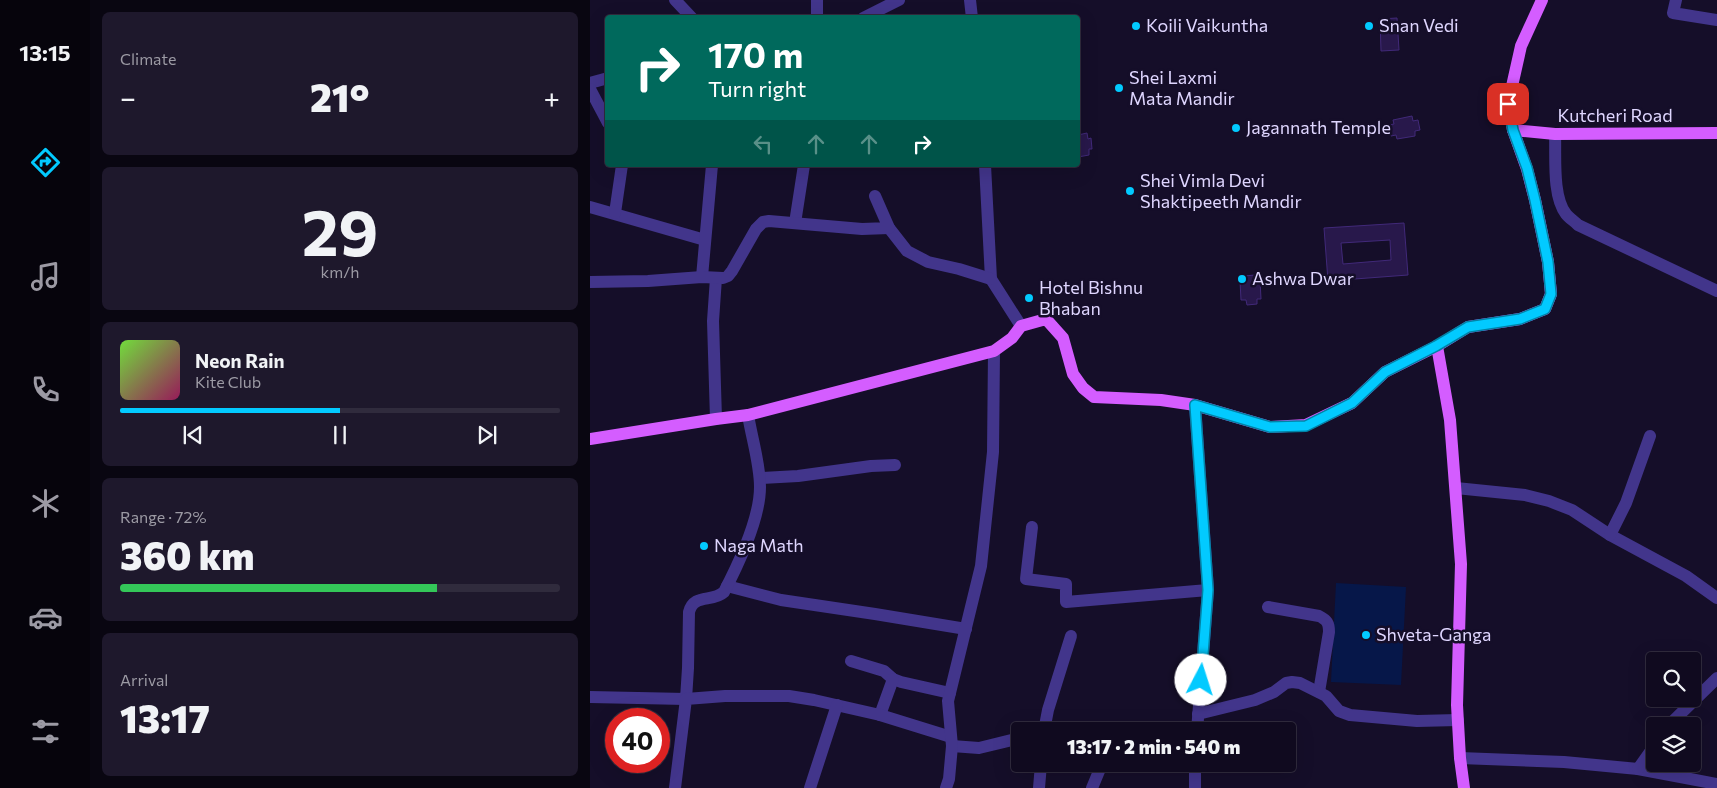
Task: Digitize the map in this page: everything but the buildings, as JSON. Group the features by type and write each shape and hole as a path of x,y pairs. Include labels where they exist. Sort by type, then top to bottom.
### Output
{"main road":[{"path":"590,439 748,415 994,351 1012,338 1021,326 1046,319 1063,338 1073,374 1083,388 1094,397 1161,400 1195,405 1270,427 1306,426 1352,403 1385,372 1468,327 1520,319 1545,309 1551,294 1548,262 1527,168 1513,130 1508,104 1521,46 1542,0"},
{"name":"Kutcheri Road","path":"1513,130 1555,134 1717,133"},
{"path":"1436,346 1450,420 1461,564 1458,720 1464,788"}],"street":[{"path":"675,0 689,15"},
{"path":"817,0 817,15"},
{"path":"869,15 899,0"},
{"path":"970,0 972,15"},
{"path":"1676,0 1673,13 1717,20"},
{"path":"590,83 605,79"},
{"path":"590,89 605,117"},
{"path":"1555,134 1557,186 1561,204 1566,214 1578,224 1717,291"},
{"path":"615,213 622,167"},
{"path":"702,277 712,167"},
{"path":"795,223 804,167"},
{"path":"985,167 991,279 1021,326"},
{"path":"875,196 889,228 907,251 928,262 991,279"},
{"path":"590,207 705,240"},
{"path":"590,282 648,282 728,276 759,224 769,221 862,229 889,228"},
{"path":"716,278 713,321 716,419"},
{"path":"946,788 949,779 951,741 948,701 981,566 993,452 994,351"},
{"path":"1195,405 1208,590 1198,722"},
{"path":"675,788 686,699 690,606 698,600 720,596 727,586 751,530 759,499 760,478 748,415"},
{"path":"1610,535 1626,503 1650,436"},
{"path":"760,478 798,476 871,466 895,465"},
{"path":"1456,488 1524,495 1549,501 1572,510 1610,535 1686,576 1717,598"},
{"path":"1032,527 1026,579 1066,584 1066,602 1208,590"},
{"path":"727,586 781,600 966,629"},
{"path":"1268,607 1318,616 1326,619 1329,624 1318,692"},
{"path":"1046,722 1071,636"},
{"path":"851,661 884,671 893,679 950,693"},
{"path":"1677,717 1717,678"},
{"path":"880,715 893,679"},
{"path":"1198,714 1255,700 1274,692 1286,683 1300,683 1326,696 1339,711 1350,715 1417,721 1458,720"},
{"path":"590,697 686,699 725,696 789,696 837,704 880,715 951,741 979,748 1011,740"},
{"path":"810,788 837,704"},
{"path":"1460,758 1564,762 1638,769 1717,784"},
{"path":"1638,769 1646,758"},
{"path":"1040,788 1041,772"},
{"path":"1092,788 1099,772"},
{"path":"1195,788 1196,772"}],"shaded area":[{"path":"1336,583 1406,587 1401,685 1331,682"}],"place":[{"name":"Koili Vaikuntha","path":"1136,26"},
{"name":"Snan Vedi","path":"1369,26"},
{"name":"Shei Laxmi Mata Mandir","path":"1119,88"},
{"name":"Jagannath Temple","path":"1236,128"},
{"name":"Shei Vimla Devi Shaktipeeth Mandir","path":"1130,191"},
{"name":"Ashwa Dwar","path":"1242,279"},
{"name":"Hotel Bishnu Bhaban","path":"1029,298"},
{"name":"Naga Math","path":"704,546"},
{"name":"Shveta-Ganga","path":"1366,635"}],"route":[{"path":"1201,680 1208,590 1195,405 1270,427 1306,426 1352,403 1385,372 1468,327 1520,319 1545,309 1551,294 1548,262 1527,168 1513,130 1508,104"}]}
